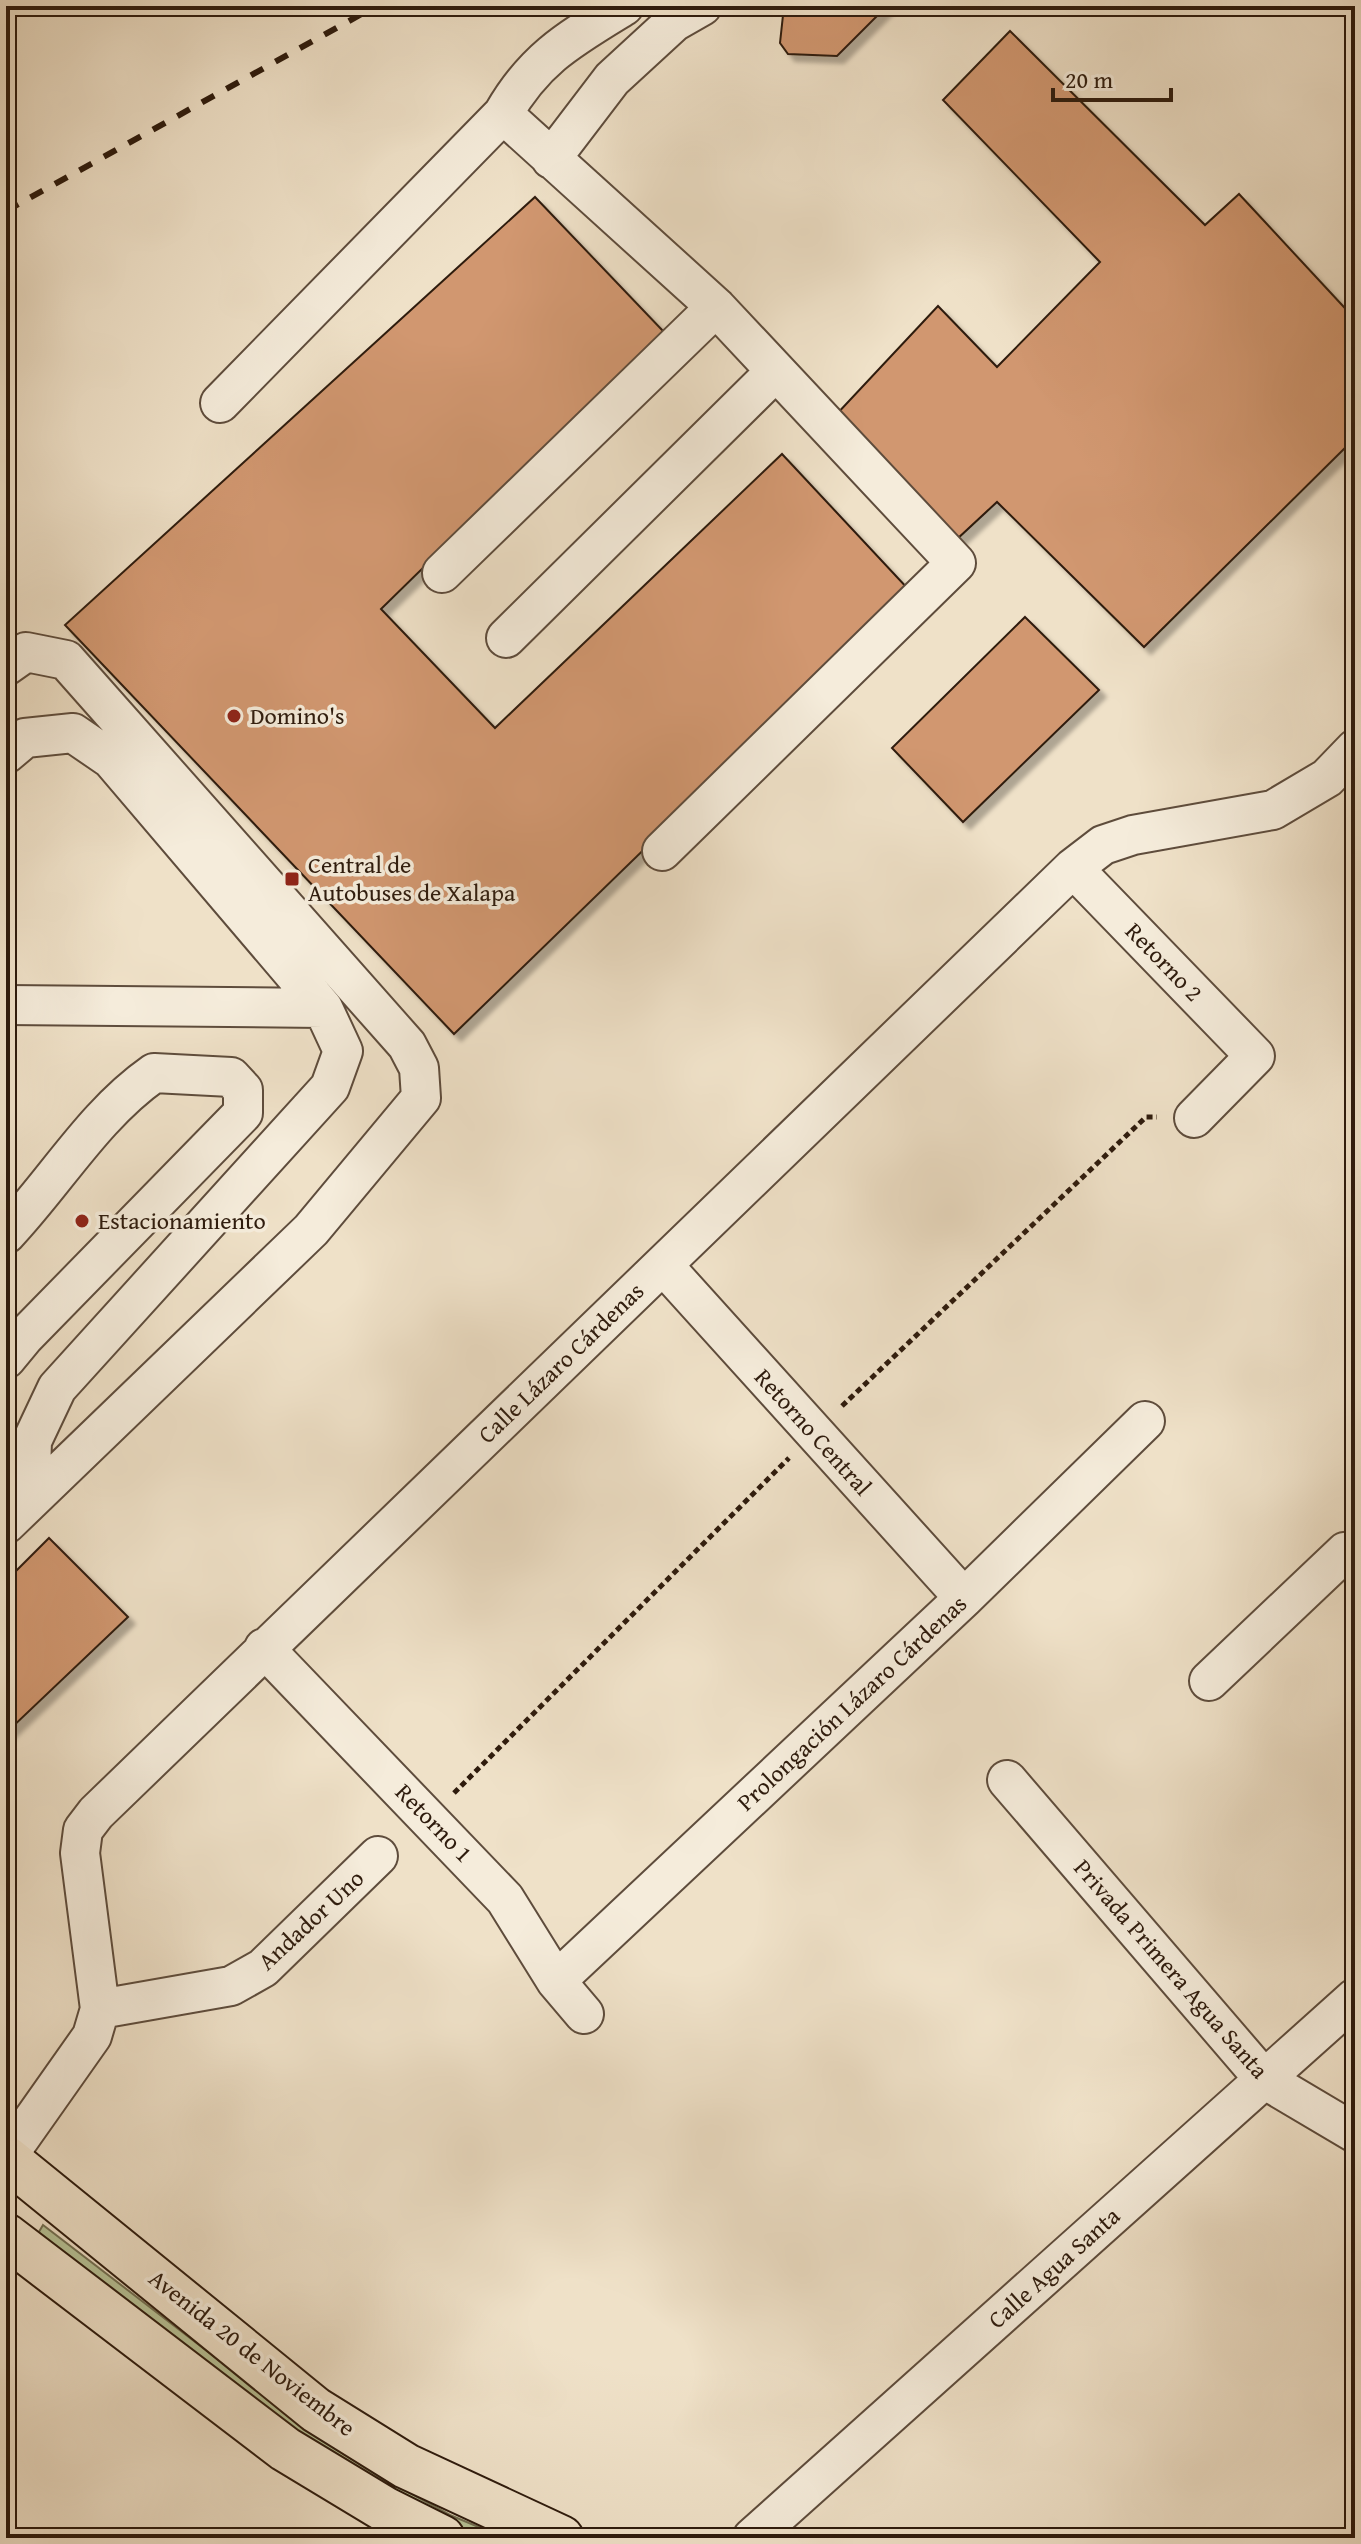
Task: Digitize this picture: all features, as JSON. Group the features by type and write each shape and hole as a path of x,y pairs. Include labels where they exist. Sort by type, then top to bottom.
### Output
{"main road":[{"name":"Avenida 20 de Noviembre","path":"6,2158 316,2410 406,2466 561,2538"},
{"name":"Avenida 20 de Noviembre","path":"6,2236 285,2449 386,2510 442,2538"}],"street":[{"path":"220,403 503,114 531,73 559,46 624,6"},
{"path":"551,159 612,79 674,22 702,6"},
{"path":"559,46 612,79"},
{"path":"503,114 716,307 956,563 662,851"},
{"path":"442,573 716,307"},
{"path":"506,638 776,371"},
{"path":"6,666 26,652 66,660 407,1045 419,1068 421,1098 311,1230 18,1512"},
{"path":"6,754 25,738 73,733 111,759 323,1008 343,1051 330,1087 57,1388 32,1441 18,1512"},
{"name":"Calle Lázaro Cárdenas","path":"6,2158 92,2036 100,2009 80,1853 83,1830 96,1813 1073,868 1103,845 1133,835 1273,810 1327,778 1355,749"},
{"name":"Retorno 2","path":"1073,868 1255,1056 1194,1118"},
{"path":"6,1005 323,1008"},
{"path":"6,1234 40,1198 112,1106 154,1073 231,1077 243,1090 243,1113 6,1359"},
{"name":"Retorno Central","path":"663,1265 964,1598"},
{"name":"Prolongación Lázaro Cárdenas","path":"556,1981 964,1598 1145,1421"},
{"path":"1209,1681 1345,1552 1355,1551"},
{"name":"Retorno 1","path":"264,1648 505,1899 556,1981 584,2014"},
{"name":"Privada Primera Agua Santa","path":"1007,1780 1264,2079 1355,2133"},
{"name":"Andador Uno","path":"100,2009 231,1986 263,1968 378,1856"},
{"name":"Calle Agua Santa","path":"752,2538 1355,1998"}],"green space":[{"path":"43,2225 302,2424 379,2476 450,2515 505,2538 473,2538 374,2487 33,2242"}],"building":[{"path":"784,6 887,6 837,56 788,54 780,43"},
{"path":"1010,31 1205,225 1239,194 1355,319 1355,438 1144,647 997,502 956,540 834,417 938,306 997,367 1100,262 943,100"},
{"path":"535,197 664,332 381,609 495,728 782,454 910,591 454,1034 65,625"},
{"path":"1025,617 1099,690 963,822 892,748"},
{"path":"49,1538 128,1617 6,1733 6,1581"}],"railway":[{"path":"6,211 376,6"}],"place":[{"name":"Domino's","path":"234,716"},
{"name":"Central de Autobuses de Xalapa","path":"292,879"},
{"name":"Estacionamiento","path":"82,1221"}]}
